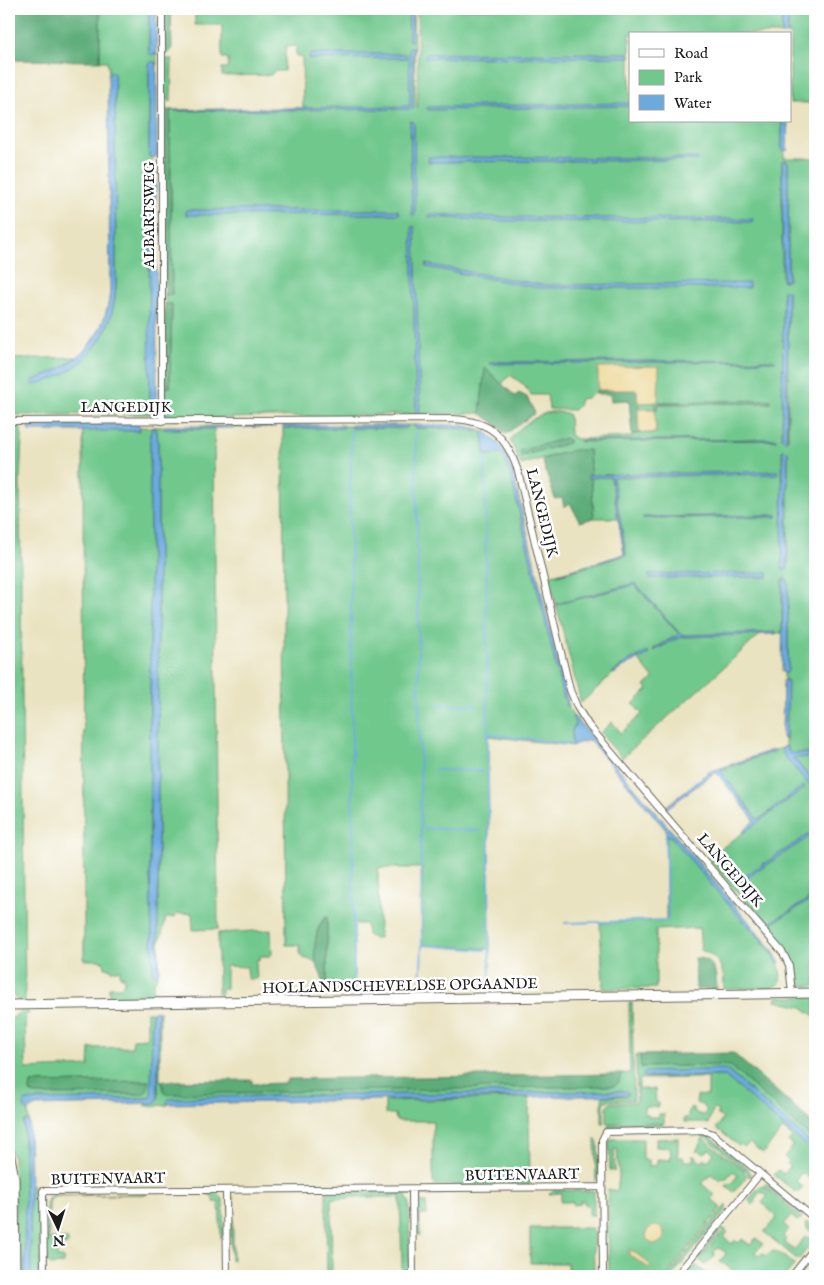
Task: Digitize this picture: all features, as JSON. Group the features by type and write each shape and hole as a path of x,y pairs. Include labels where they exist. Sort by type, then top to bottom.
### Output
{"street":[{"name":"ALBARTSWEG","path":"162,9 162,420"},
{"name":"LANGEDIJK","path":"9,421 460,420 480,423 491,428 511,450 518,471 570,690 577,707 589,726 783,953 790,965 792,993"},
{"path":"792,993 815,993"},
{"name":"HOLLANDSCHEVELDSE OPGAANDE","path":"9,1005 792,993"},
{"name":"BUITENVAART","path":"603,1276 602,1140 606,1132 702,1130 713,1134 815,1219"},
{"path":"9,1152 14,1178 14,1276"},
{"path":"676,1276 760,1174"},
{"name":"BUITENVAART","path":"44,1276 43,1191 602,1186"},
{"path":"412,1189 413,1276"},
{"path":"226,1190 227,1276"},
{"path":"792,1276 815,1247"}],"green space":[{"path":"9,9 100,9 100,61 9,60"},
{"path":"100,9 149,9 149,53 155,55 157,53 157,65 155,62 149,64 149,156 152,158 149,214 150,414 9,415 9,359 77,357 60,369 31,382 59,376 73,368 93,350 105,331 113,310 116,286 115,91 114,74 109,73 107,61 100,61"},
{"path":"164,9 171,9 172,50 167,55 164,54"},
{"path":"195,9 413,9 416,106 418,107 417,9 782,9 782,32 629,32 629,122 782,122 782,150 784,151 784,158 815,158 815,783 785,746 787,680 784,680 784,673 788,670 788,581 786,579 782,581 782,633 681,635 635,583 630,585 635,585 679,634 653,649 654,651 683,637 761,634 622,758 600,733 612,722 621,733 642,714 633,704 648,689 645,686 653,678 638,659 649,654 648,652 620,667 581,703 549,576 624,555 622,539 626,555 613,477 611,477 618,518 594,518 589,450 558,454 521,465 510,440 526,424 536,417 549,412 561,412 569,415 570,435 576,439 632,437 632,434 656,433 655,411 659,404 770,403 770,400 658,402 658,389 598,390 587,398 580,399 578,406 574,410 549,409 547,395 531,395 523,384 510,375 502,384 485,368 480,413 172,419 166,415 164,411 164,387 170,387 172,304 165,304 165,295 172,294 170,110 303,108 302,57 296,56 296,46 286,46 284,71 274,71 271,75 222,76 222,68 228,68 228,58 222,58 222,25 195,25","holes":["786,160 788,162 788,280 784,281 782,280 782,161","783,290 788,291 788,439","566,438 569,443 521,456 547,444","776,439 579,442 579,441","782,451 788,451 787,570 783,570","777,515 777,517 643,517"]},
{"path":"788,9 815,9 815,103 792,103 792,32 788,32"},
{"path":"166,59 172,59 171,102 164,97 164,62"},
{"path":"164,110 170,110 172,294 165,295"},
{"path":"165,304 172,304 170,387 164,387"},
{"path":"485,368 515,396 519,393 527,397 535,413 506,434 480,413"},
{"path":"598,390 638,390 639,433 632,434 629,400 611,401 610,394 595,394"},
{"path":"771,400 770,403 659,404 655,411 655,402"},
{"path":"655,402 655,409 638,409 638,403"},
{"path":"408,425 415,425 415,428 479,430 484,432 485,455 503,454 510,473 530,551 562,692 576,724 573,727 572,744 574,746 488,736 490,949 422,945 422,868 378,868 379,938 367,935 366,924 354,924 354,991 327,993 327,916 322,921 317,932 315,945 316,964 311,960 303,958 300,954 300,945 286,945 283,428 343,428 344,426 350,426 351,428 406,428"},
{"path":"163,427 164,429 214,429 218,929 193,930 192,913 176,914 175,917 166,918 159,945 159,971 153,985 153,996 109,997 109,987 120,987 124,984 124,977 120,976 120,970 105,968 104,962 100,960 84,960 83,428","holes":["153,428 157,432 158,973 153,974 150,872 150,435"]},
{"path":"9,428 21,428 22,437 20,480 25,1003 18,1001 9,991"},
{"path":"566,438 569,443 521,456 520,451"},
{"path":"574,450 589,450 594,518 580,522 570,503 564,507 562,498 555,499 542,459"},
{"path":"782,748 784,756 815,791 815,986 800,984 790,957 708,858 805,788 803,786 761,818 757,819 720,771"},
{"path":"666,836 671,836 776,957 781,974 779,984 773,988 724,989 720,965 717,960 701,950 699,928 656,930 656,988 603,989 600,923 666,920"},
{"path":"327,916 327,993 320,993 322,981 316,963 315,944 320,926"},
{"path":"271,930 272,954 270,956 260,956 260,960 256,960 257,979 248,979 247,967 226,966 226,989 221,989 221,994 218,994 218,933"},
{"path":"695,958 707,960 713,967 717,989 696,989"},
{"path":"815,996 815,1016 802,1007 776,1001 777,997"},
{"path":"629,1003 632,1003 634,1100 604,1101 604,1123 602,1123 602,1097 626,1096 628,1093 623,1091 198,1097 167,1103 168,1105 146,1106 146,1104 150,1104 158,1099 158,1011 160,1011 160,1081 162,1081 163,1090 166,1094 614,1086 621,1074 630,1073"},
{"path":"27,1009 29,1014 25,1015 26,1069 89,1066 90,1048 132,1047 133,1039 147,1038 147,1012 152,1012 152,1095 149,1098 27,1101 24,1108 28,1110 29,1122 24,1122 25,1276 17,1276 13,1157 9,1147 9,1021 21,1011","holes":["148,1081 142,1094 36,1095 30,1092 31,1083"]},
{"path":"733,1053 815,1125 815,1141 730,1066 641,1067 640,1055"},
{"path":"636,1055 640,1055 641,1067 730,1066 815,1141 815,1147 727,1070 643,1075 645,1077 725,1076 815,1154 815,1174 811,1180 803,1173 799,1175 796,1181 803,1187 797,1193 774,1175 778,1170 784,1174 790,1167 787,1164 789,1161 784,1157 793,1146 788,1141 792,1137 783,1129 763,1153 750,1143 744,1147 741,1144 739,1146 716,1128 723,1119 717,1114 718,1110 713,1109 708,1124 684,1122 684,1118 687,1118 690,1108 694,1109 693,1112 703,1115 706,1112 702,1105 696,1103 697,1096 708,1095 708,1078 639,1079 639,1089 655,1089 656,1103 659,1103 659,1107 644,1107 644,1114 648,1114 649,1117 659,1117 659,1114 664,1114 664,1123 607,1123 607,1106 611,1103 637,1102"},
{"path":"621,1074 619,1082 614,1086 166,1094 164,1093 162,1081 252,1080 252,1084 286,1083 287,1079"},
{"path":"149,1081 147,1091 142,1094 36,1095 30,1092 31,1083"},
{"path":"529,1098 530,1185 435,1185 433,1183 433,1121 396,1121 395,1114 385,1114 385,1101"},
{"path":"664,1124 661,1127 608,1128 608,1125"},
{"path":"697,1133 710,1137 749,1169 751,1177 748,1176 747,1171 708,1139 700,1136 691,1136"},
{"path":"678,1138 678,1157 683,1157 684,1161 693,1161 693,1155 701,1162 705,1159 708,1161 714,1153 709,1149 704,1154 699,1150 696,1152 703,1139 744,1170 746,1177 734,1192 726,1186 728,1183 731,1184 738,1175 733,1171 725,1180 723,1178 720,1181 711,1174 702,1184 715,1195 711,1199 721,1208 666,1276 609,1276 608,1189 617,1191 619,1176 617,1149 614,1149 615,1171 610,1171 609,1139 643,1139 643,1160 649,1160 649,1166 657,1165 657,1159 670,1160 670,1148 656,1147 656,1139"},
{"path":"595,1139 598,1142 599,1174 596,1181"},
{"path":"9,1161 11,1172 12,1276 9,1276"},
{"path":"766,1183 802,1212 803,1216 764,1185"},
{"path":"30,1184 40,1189 41,1276 31,1276"},
{"path":"763,1186 802,1218 797,1221 791,1216 784,1224 789,1229 783,1236 786,1239 784,1242 794,1250 805,1237 811,1238 815,1233 815,1239 798,1260 764,1232 777,1217 762,1203 767,1197 766,1194 760,1192 753,1205 748,1200 759,1187"},
{"path":"553,1190 594,1191 594,1215 589,1215 589,1207 584,1201 573,1205 573,1202 561,1202 561,1193 549,1194"},
{"path":"422,1191 442,1191 445,1194 420,1196 420,1202 426,1202 427,1215 420,1215 420,1236 416,1233 414,1210 418,1194"},
{"path":"326,1192 400,1192 405,1194 409,1202 410,1276 407,1276 407,1270 402,1270 400,1197 348,1197 331,1199 332,1276 327,1276"},
{"path":"206,1193 218,1194 223,1199 224,1234 221,1238 219,1203 214,1202 212,1196"},
{"path":"147,1194 56,1196 51,1198 49,1203 49,1239 68,1239 68,1244 57,1245 57,1258 64,1258 64,1264 51,1265 47,1262 46,1204 49,1197 54,1195"},
{"path":"233,1197 233,1260 231,1260 230,1204"},
{"path":"726,1205 726,1210 672,1276 668,1276"},
{"path":"807,1222 815,1229 815,1233 807,1229"},
{"path":"530,1228 593,1228 594,1276 589,1276 589,1270 578,1271 578,1276 570,1276 570,1268 567,1268 567,1263 530,1263"},
{"path":"720,1228 723,1228 699,1258 699,1253"},
{"path":"725,1229 728,1232 724,1237 732,1244 735,1240 738,1243 742,1239 750,1245 756,1238 763,1244 755,1252 759,1256 762,1253 766,1256 770,1252 775,1251 795,1264 785,1276 735,1276 737,1274 720,1261 726,1254 718,1248 713,1253 716,1255 706,1265 699,1260"},
{"path":"695,1265 710,1276 698,1276 695,1274 694,1276 686,1276"}],"sand":[{"path":"659,366 658,402 638,403 637,390 598,390 598,367"},
{"path":"638,409 655,409 656,433 639,433"},
{"path":"651,1226 659,1226 664,1231 662,1242 651,1244 646,1239 646,1231"},
{"path":"629,1250 651,1265 649,1268 629,1255"}],"water":[{"path":"149,9 156,9 157,53 151,55 149,53"},
{"path":"408,9 412,9 412,41 409,41"},
{"path":"782,9 788,9 788,32 782,32"},
{"path":"409,47 413,47 413,109 170,110 410,106"},
{"path":"629,53 629,57 425,58 426,54"},
{"path":"310,54 406,54 407,58 309,59"},
{"path":"155,62 157,65 157,156 155,158 149,156 149,64"},
{"path":"110,72 114,74 115,91 116,286 114,304 102,337 80,363 50,380 32,385 31,382 60,369 80,355 96,336 109,302 108,75"},
{"path":"629,103 629,106 428,110 427,107"},
{"path":"410,121 414,122 415,215 412,215"},
{"path":"782,122 788,122 787,151 782,150"},
{"path":"429,157 698,158 698,160 428,162"},
{"path":"782,161 788,162 788,280 783,281"},
{"path":"151,165 156,166 156,414 150,414 149,259"},
{"path":"186,210 398,210 400,214 186,215"},
{"path":"429,214 501,217 753,219 752,222 500,221 429,217"},
{"path":"412,226 415,227 420,415 416,415"},
{"path":"426,264 543,285 749,283 749,288 540,288 426,267"},
{"path":"783,290 788,291 786,441 782,439"},
{"path":"775,361 490,364 490,362"},
{"path":"138,424 140,427 139,431 29,431 27,428 29,425"},
{"path":"283,425 344,426 343,428 283,428"},
{"path":"351,425 408,425 407,428 351,428"},
{"path":"414,425 462,425 479,429 478,431 460,428 415,428"},
{"path":"164,426 275,426 276,427 164,429"},
{"path":"152,428 155,428 157,432 158,446 158,973 156,974 153,974 150,872 150,435"},
{"path":"485,431 502,447 513,472 569,707 567,707 562,692 510,473 502,453 485,455 483,433"},
{"path":"776,439 776,440 579,441"},
{"path":"783,450 788,451 787,570 782,569"},
{"path":"778,471 778,474 613,477 626,555 557,575 624,554 611,477 588,478 588,475"},
{"path":"777,515 777,517 643,518 643,517"},
{"path":"768,573 768,577 649,578 650,574"},
{"path":"783,579 788,581 787,673 782,672"},
{"path":"635,583 681,635 776,632 776,634 683,637 654,651 679,634 635,585 557,604"},
{"path":"648,652 649,654 623,667 614,674 612,673 630,660"},
{"path":"783,680 788,681 786,739 782,738"},
{"path":"574,716 772,949 780,963 778,964 766,944 721,896 671,836 666,836 666,830 590,740 572,745 572,730 576,724 572,717"},
{"path":"784,746 787,747 789,753 815,753 815,757 793,758 815,783 815,791 784,756 782,750"},
{"path":"775,749 775,751 720,770 757,819 761,818 803,786 805,788 743,833 754,820 717,773 714,773 666,809 665,807 709,772"},
{"path":"815,830 815,833 741,882 739,880"},
{"path":"815,895 815,897 767,925"},
{"path":"158,1011 158,1099 155,1103 36,1106 28,1110 25,1109 24,1102 31,1100 151,1098 152,1012"},
{"path":"724,1069 815,1147 815,1154 725,1076 644,1077 643,1075 645,1072"},
{"path":"624,1091 628,1095 168,1104 167,1101 169,1099 198,1097"},
{"path":"24,1122 29,1122 31,1276 25,1276"}],"waterway":[{"path":"352,430 350,497 354,989"},
{"path":"416,432 422,945 485,950"},
{"path":"485,455 490,985"},
{"path":"436,705 475,705"},
{"path":"488,734 572,744"},
{"path":"434,770 482,771"},
{"path":"425,828 480,831"},
{"path":"565,923 668,920 665,836"},
{"path":"412,992 420,992 422,945"},
{"path":"373,993 405,991"}]}
